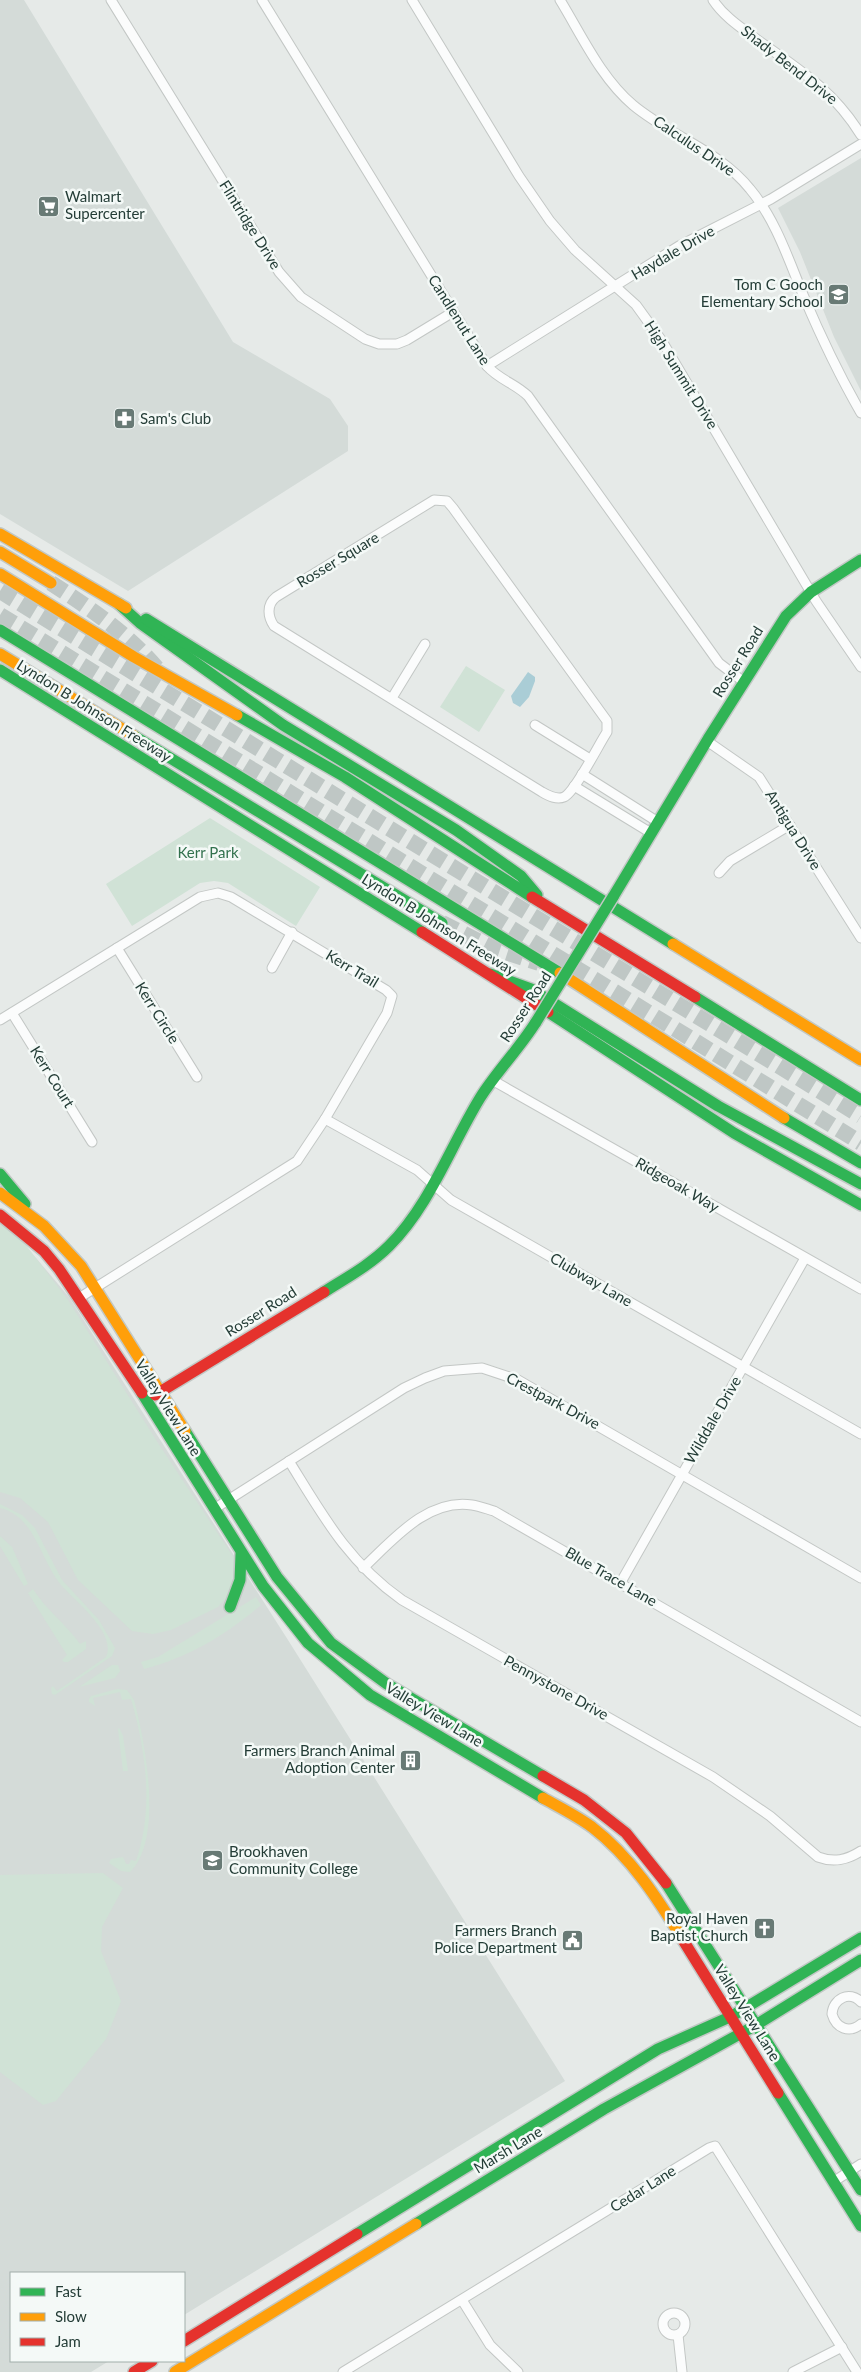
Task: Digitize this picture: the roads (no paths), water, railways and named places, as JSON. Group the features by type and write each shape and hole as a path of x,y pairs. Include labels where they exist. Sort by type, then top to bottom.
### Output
{"main road":[{"path":"0,534 176,636 439,801 861,1060"},
{"path":"0,552 51,583"},
{"name":"Rosser Road","path":"147,1401 382,1254 402,1232 492,1080 536,1022 707,741 786,616 796,603 810,592 861,560"},
{"path":"0,574 134,657 344,777 545,905 861,1100"},
{"path":"119,604 140,623 245,699 448,825 521,876 545,905"},
{"name":"Lyndon B Johnson Freeway","path":"0,630 614,1006 757,1102 861,1163"},
{"path":"0,654 442,923"},
{"name":"Lyndon B Johnson Freeway","path":"0,670 490,974 684,1103 861,1205"},
{"path":"490,974 531,989 718,1106 861,1184"},
{"path":"0,1174 38,1222"},
{"name":"Valley View Lane","path":"0,1193 38,1222 68,1250 95,1287 277,1577 299,1609 331,1643 387,1684 584,1800 610,1820 642,1851 673,1893 861,2190"},
{"name":"Valley View Lane","path":"0,1215 44,1251 59,1269 147,1401 274,1602 308,1644 327,1662 376,1698 536,1792 599,1833 634,1868 659,1901 732,2016 861,2226"},
{"path":"230,1607 240,1580 241,1551"},
{"path":"473,1755 482,1740"},
{"path":"599,1833 610,1820"},
{"path":"659,1901 673,1893"},
{"name":"Marsh Lane","path":"185,2340 658,2049 732,2016 861,1938"},
{"name":"Marsh Lane","path":"175,2372 604,2109 756,2024 861,1960"},
{"path":"134,2372 150,2362"}],"street":[{"name":"Flintridge Drive","path":"112,0 279,272 301,297 365,339 388,345 407,340 453,312"},
{"name":"Candlenut Lane","path":"262,0 487,366 492,372 516,386 528,396 719,663 744,682"},
{"name":"High Summit Drive","path":"412,0 540,207 576,250 636,305 662,341 810,592 861,667"},
{"name":"Calculus Drive","path":"560,0 619,92 635,106 719,161 749,187 761,204 781,242 830,357 861,413"},
{"name":"Shady Bend Drive","path":"713,0 730,19 823,88 838,102 861,135"},
{"name":"Haydale Drive","path":"487,366 680,246 761,204 861,144"},
{"name":"Rosser Square","path":"434,500 447,501 607,721 607,732 574,786 564,797 550,796 392,698 274,626 268,612 272,600 276,597 434,500"},
{"path":"392,698 425,644"},
{"path":"535,725 590,759"},
{"name":"Antigua Drive","path":"707,741 759,776 861,938"},
{"path":"582,774 658,822"},
{"path":"574,786 651,833"},
{"path":"719,873 730,861 790,824"},
{"name":"Kerr Trail","path":"0,1020 200,897 211,893 231,897 292,932 386,990 392,996 387,1013 325,1119 303,1154 290,1167 79,1298"},
{"path":"272,968 292,932"},
{"name":"Kerr Circle","path":"117,948 197,1077"},
{"name":"Kerr Court","path":"12,1013 92,1142"},
{"name":"Ridgeoak Way","path":"492,1080 861,1289"},
{"name":"Clubway Lane","path":"325,1119 417,1170 451,1200 861,1434"},
{"name":"Wilddale Drive","path":"621,1582 805,1258"},
{"name":"Crestpark Drive","path":"214,1509 404,1388 444,1371 482,1368 518,1380 861,1578"},
{"name":"Pennystone Drive","path":"288,1461 336,1537 381,1586 402,1600 713,1777 770,1816 818,1857 827,1861 840,1861 861,1852"},
{"name":"Blue Trace Lane","path":"363,1568 403,1531 428,1512 449,1506 471,1505 494,1511 621,1582 861,1722"},
{"path":"860,2027 853,2029 842,2028 834,2020 832,2009 835,2003 844,1997 854,1997 861,2002"},
{"name":"Cedar Lane","path":"343,2372 356,2369 462,2300 715,2146 857,2372"},
{"path":"834,2182 861,2164"},
{"path":"462,2300 490,2344 518,2372"},
{"path":"678,2335 682,2372"},
{"path":"793,2372 842,2347"}],"water":[{"path":"528,672 535,677 535,681 529,697 520,707 513,703 511,696"}],"tunnel":[{"path":"51,583 123,634 160,672"},
{"path":"0,591 861,1116"},
{"path":"0,615 861,1143"},
{"path":"442,923 490,947 539,963"}],"place":[{"name":"Walmart Supercenter","path":"49,206"},
{"name":"Tom C Gooch Elementary School","path":"839,294"},
{"name":"Sam's Club","path":"124,419"},
{"name":"Farmers Branch Animal Adoption Center","path":"411,1760"},
{"name":"Brookhaven Community College","path":"213,1861"},
{"name":"Royal Haven Baptist Church","path":"764,1928"},
{"name":"Farmers Branch Police Department","path":"573,1940"}],"park label":[{"name":"Kerr Park","path":"208,853"}]}
